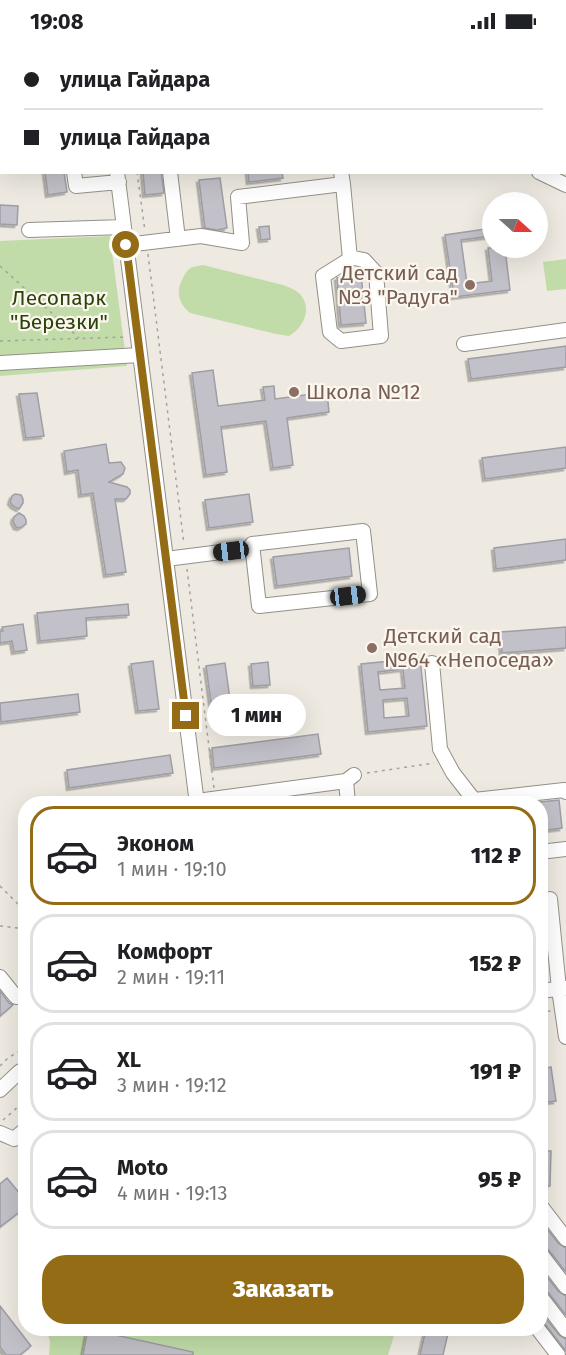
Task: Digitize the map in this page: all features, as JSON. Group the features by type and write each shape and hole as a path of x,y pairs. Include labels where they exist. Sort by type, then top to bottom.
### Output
{"street":[{"path":"74,174 76,186 118,177 196,796"},
{"path":"170,174 177,239"},
{"path":"543,174 566,185"},
{"path":"126,245 201,236 242,243 238,197 342,178 350,259"},
{"path":"29,230 123,227"},
{"path":"350,259 364,260 376,273 381,336 341,341 330,332 323,276 350,259"},
{"path":"464,344 566,330"},
{"path":"0,363 140,355"},
{"path":"363,531 370,594 259,606 253,548 252,544 363,531"},
{"path":"166,560 253,548"},
{"path":"432,663 440,749 453,773 470,796"},
{"path":"234,796 350,778 349,796"},
{"path":"519,796 564,790 566,792"},
{"path":"548,851 566,849"},
{"path":"550,899 563,988 566,1037"},
{"path":"0,977 18,997"},
{"path":"548,990 563,988"},
{"path":"0,1090 18,1077"},
{"path":"0,1133 14,1139 18,1136"},
{"path":"548,1215 566,1239"},
{"path":"548,1263 566,1287"},
{"path":"548,1306 566,1330"},
{"path":"543,1336 558,1355"}],"path":[{"path":"138,174 215,796"},
{"path":"0,266 80,338"},
{"path":"0,340 128,337"},
{"path":"350,778 446,761"},
{"path":"0,886 18,904"},
{"path":"0,926 18,928"},
{"path":"0,1066 18,1052"},
{"path":"0,1123 18,1107"}],"green space":[{"name":"Лесопарк \"Березки\"","path":"110,236 127,366 0,376 0,241"},
{"path":"566,259 566,289 547,291 543,262"},
{"path":"203,265 283,285 294,290 304,300 305,318 289,336 190,313 181,302 179,288 188,270"},
{"path":"48,1336 394,1336 388,1355 49,1355"}],"building":[{"path":"45,174 64,174 67,192 48,195"},
{"path":"143,174 161,174 164,193 145,195"},
{"path":"248,174 282,174 283,178 249,182"},
{"path":"220,178 227,228 217,230 205,228 199,180"},
{"path":"0,205 18,206 17,225 0,224"},
{"path":"269,226 270,239 261,240 259,227"},
{"path":"482,229 482,237 461,240 467,284 492,281 489,258 506,258 510,290 454,297 445,235"},
{"path":"361,274 366,323 341,325 337,278"},
{"path":"566,346 566,367 471,379 468,359"},
{"path":"213,370 218,406 265,400 263,387 274,386 275,399 327,392 329,412 287,418 293,465 273,468 266,421 221,427 227,472 206,475 192,373"},
{"path":"37,393 44,436 26,438 19,394"},
{"path":"106,444 109,463 121,462 125,468 123,474 109,482 127,487 130,494 126,499 115,499 126,572 106,575 93,493 81,495 78,470 67,472 64,451"},
{"path":"566,447 566,468 485,479 482,458"},
{"path":"15,494 21,495 23,499 19,509 10,502"},
{"path":"249,494 253,522 209,528 205,500"},
{"path":"19,513 26,520 26,524 20,528 16,527 13,521"},
{"path":"566,539 566,560 496,569 494,548"},
{"path":"349,548 352,576 277,586 273,557"},
{"path":"128,604 129,615 86,618 87,636 40,641 37,613"},
{"path":"23,624 27,650 14,652 12,641 0,643 2,627"},
{"path":"566,627 566,648 502,653 500,632"},
{"path":"420,658 427,726 368,732 361,664","holes":["403,669 405,688 380,690 378,672","407,698 409,716 384,718 383,700"]},
{"path":"153,661 159,709 138,711 131,664"},
{"path":"268,662 270,685 253,686 251,664"},
{"path":"225,663 231,707 212,709 206,666"},
{"path":"78,694 80,712 1,722 0,703"},
{"path":"318,734 321,754 214,768 212,748"},
{"path":"170,755 173,773 69,788 67,770"},
{"path":"559,800 562,828 548,830 548,801"},
{"path":"0,991 13,1005 0,1016"},
{"path":"551,1067 556,1101 548,1102 548,1068"},
{"path":"548,1151 551,1151 550,1186 548,1186"},
{"path":"7,1178 18,1191 18,1213 0,1227 0,1184"},
{"path":"548,1230 559,1244 566,1248 566,1272 548,1249"},
{"path":"548,1278 559,1292 566,1296 566,1315 548,1292"},
{"path":"0,1306 18,1329 18,1336 23,1336 31,1346 20,1355 6,1355 0,1347"},
{"path":"548,1321 559,1335 566,1339 566,1351 548,1328"},
{"path":"87,1336 120,1336 193,1352 193,1355 83,1355"},
{"path":"424,1336 447,1336 443,1355 420,1355"}],"place":[{"name":"Детский сад №3 \"Радуга\"","path":"470,285"},
{"name":"Школа №12","path":"294,392"},
{"name":"Детский сад №64 «Непоседа»","path":"372,648"}],"route":[{"path":"126,245 186,716"}]}
